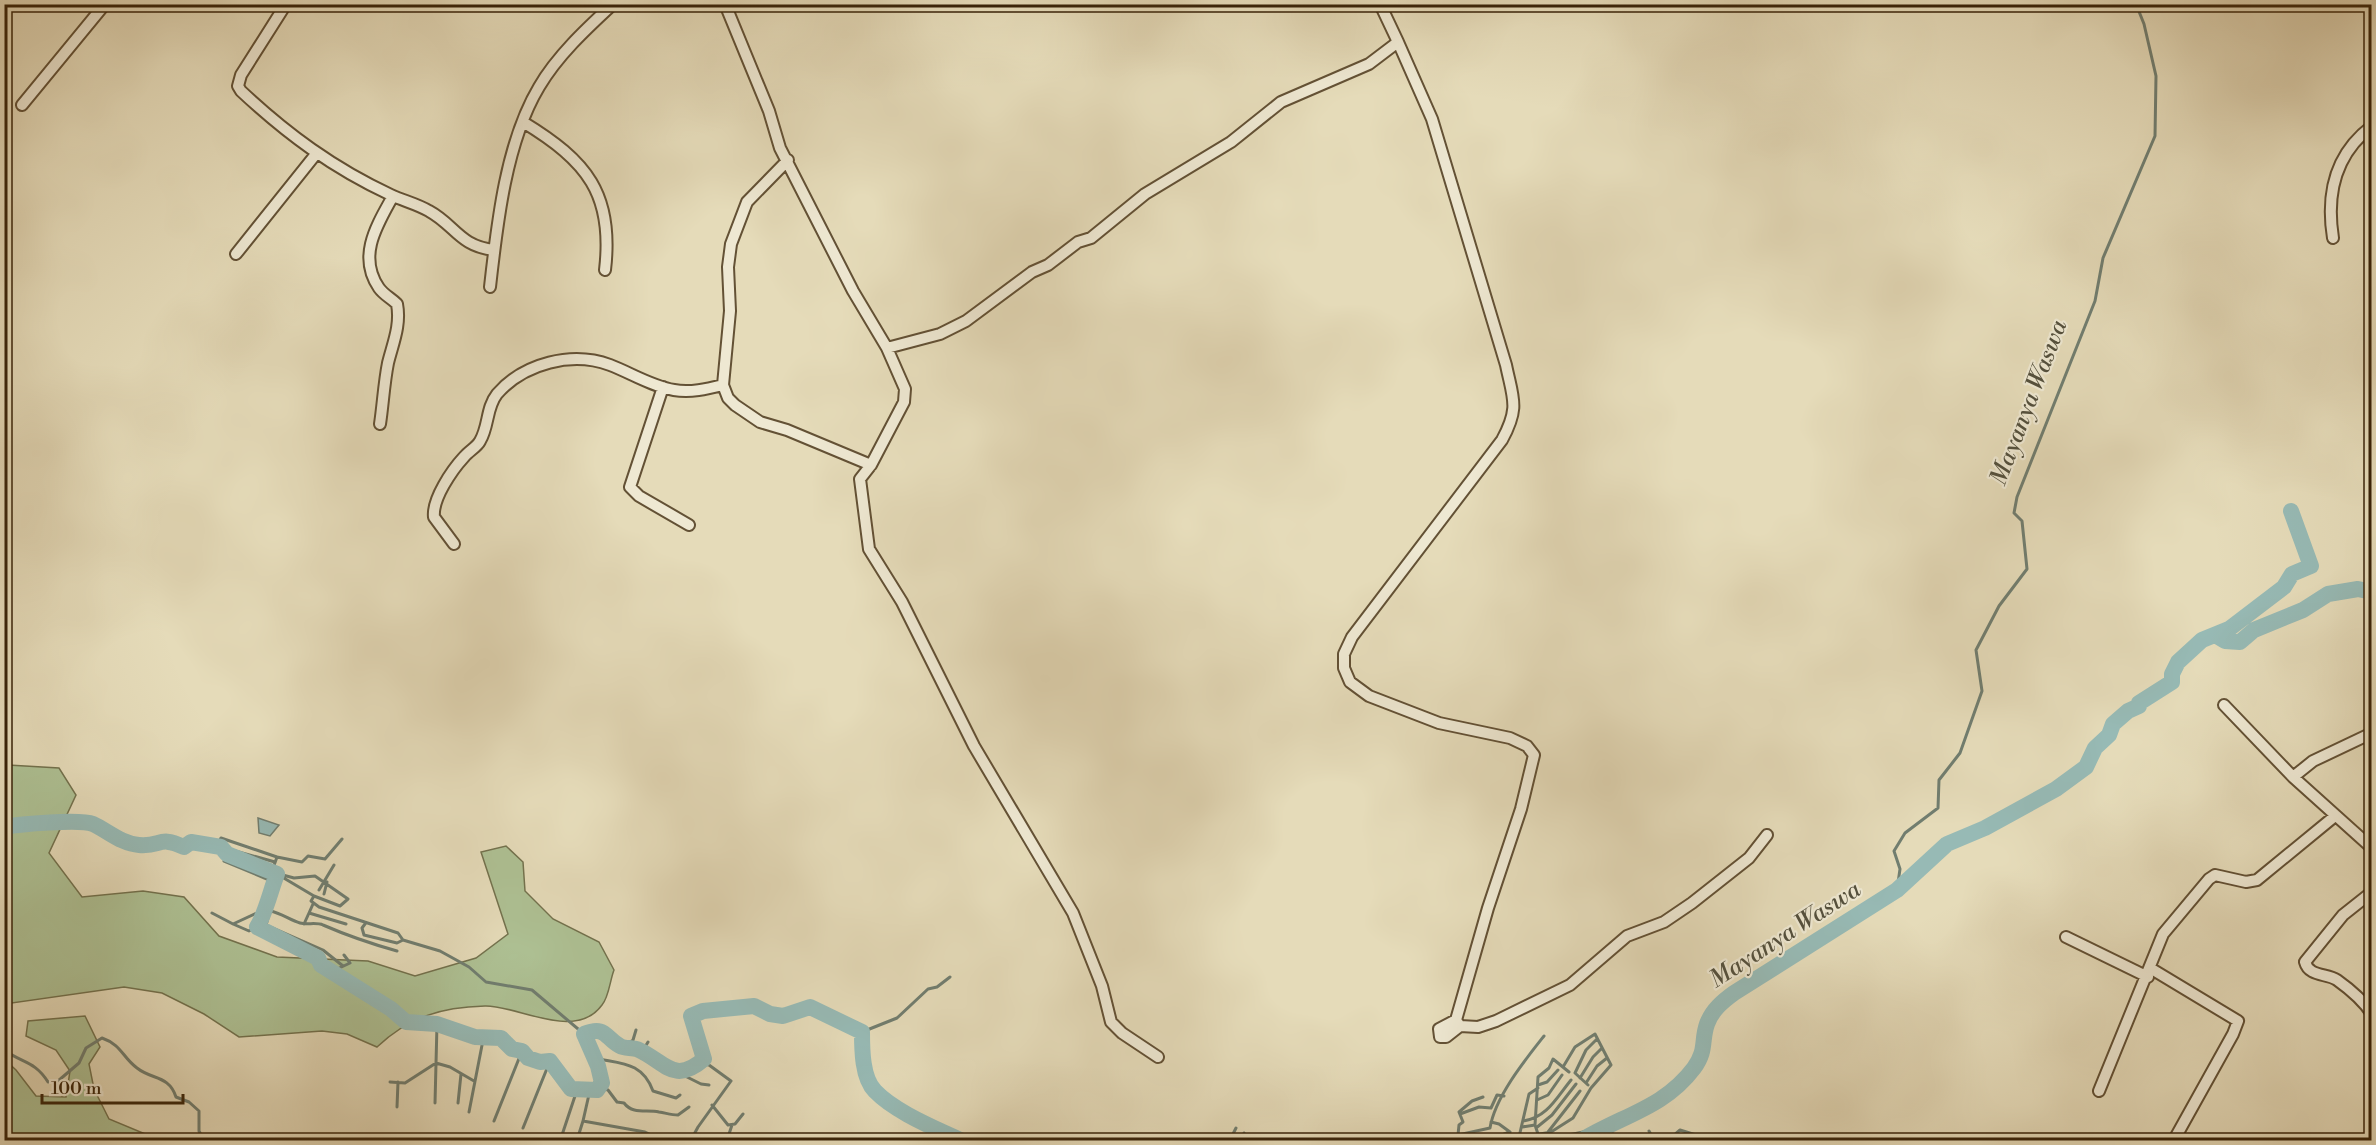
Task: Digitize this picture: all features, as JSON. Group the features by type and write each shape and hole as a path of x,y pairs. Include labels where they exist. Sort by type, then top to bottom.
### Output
{"street":[{"path":"22,105 105,4"},
{"path":"285,4 241,75 238,86 280,127 316,154 393,196 432,212 465,242 494,250"},
{"path":"490,287 494,250 509,170 538,87 552,67 613,4"},
{"path":"725,4 788,160 905,389 904,402 872,465 860,479 869,549 902,602 974,746 1073,913 1102,986 1111,1022 1122,1033 1158,1057"},
{"path":"1380,4 1432,119 1506,365 1514,406 1514,414 1502,440 1368,614 1347,646 1343,661 1350,682 1370,696 1439,723 1510,738 1527,746 1534,755 1521,809 1481,930 1458,1023 1478,1027 1496,1021 1570,985 1627,936 1664,922 1692,903 1749,858 1767,835"},
{"path":"886,348 940,334 966,321 1032,272 1048,265 1078,242 1091,238 1145,194 1231,142 1281,102 1369,64 1398,42"},
{"path":"524,122 572,157 590,181 602,206 608,226 605,270"},
{"path":"2333,238 2329,217 2337,166 2352,143 2372,126"},
{"path":"236,254 316,154"},
{"path":"788,160 747,202 731,244 728,267 730,311 723,385 728,398 760,422 787,430 872,465"},
{"path":"380,424 388,364 398,331 398,309 394,301 384,294 373,278 369,250 372,235 393,196"},
{"path":"454,544 434,517 436,502 459,464 481,440 488,410 497,395 523,373 551,362 582,360 608,365 663,387 688,391 723,385"},
{"path":"663,387 630,487 639,496 689,525"},
{"path":"2224,705 2293,777 2372,849"},
{"path":"2293,777 2313,761 2372,733"},
{"path":"2099,1090 2163,934 2212,876 2246,882 2257,880 2335,816"},
{"path":"2372,892 2343,915 2306,962 2311,971 2336,979 2359,997 2372,1014"},
{"path":"2066,937 2149,972 2238,1021 2234,1034 2174,1140"}],"green space":[{"path":"4,766 59,768 76,795 49,853 82,897 143,891 184,897 219,936 277,957 368,961 415,976 476,958 508,934 481,852 506,846 523,862 525,891 553,919 599,942 614,970 606,998 591,1016 577,1021 546,1019 498,1007 454,1009 414,1021 377,1047 347,1034 322,1031 239,1037 204,1014 162,993 124,987 5,1004"},
{"path":"85,1016 100,1047 89,1064 94,1089 109,1119 150,1136 149,1140 5,1140 5,1060 16,1070 36,1096 66,1097 70,1071 56,1050 26,1036 28,1021"}],"water":[{"path":"258,818 279,825 270,836 259,833"}],"waterway":[{"name":"Mayanya Waswa","path":"1897,890 1900,869 1894,851 1905,833 1938,808 1939,780 1960,753 1982,691 1976,650 1999,606 2027,569 2022,521 2014,513 2017,497 2095,301 2103,258 2155,136 2156,76 2144,24 2136,4"},
{"path":"4,321 9,323"},
{"name":"Mayanya Waswa","path":"1582,1140 1656,1102 1682,1082 1701,1056 1705,1030 1712,1014 1734,993 1897,890 1947,844 1985,828 2056,789 2086,767 2095,748 2109,735 2113,724 2128,711 2139,706 2139,703 2172,682 2172,674 2178,662 2202,640 2229,629 2284,587 2292,574 2311,566 2291,511"},
{"name":"Mayanya Waswa","path":"2215,635 2225,641 2240,642 2254,630 2303,610 2328,594 2358,589 2372,592"},
{"name":"Mayanya Waswa","path":"4,827 50,822 76,822 93,824 133,844 169,842 184,847 191,842 221,847 227,854 277,874 257,927 318,958 321,965 391,1009 406,1022 437,1024 475,1037 501,1038 512,1049 522,1051 528,1058 540,1062 550,1061 571,1089 597,1090 602,1083 598,1066 584,1034 601,1032 620,1046 639,1050 677,1071 694,1067 704,1059 691,1016 703,1011 754,1006 770,1014 783,1016 810,1007 862,1032 867,1079 883,1099 916,1119 960,1140"},
{"path":"217,846 221,838 277,857 272,871"},
{"path":"277,857 302,862 308,856 325,859 342,839"},
{"path":"221,847 275,862"},
{"path":"227,854 224,861 274,882"},
{"path":"319,890 334,865"},
{"path":"277,874 314,896 311,901 319,907 398,933 403,940 440,951 469,967 486,982 532,990 584,1034"},
{"path":"279,874 294,878 315,876 348,899 340,906 314,896"},
{"path":"324,894 327,882"},
{"path":"267,899 272,901 270,911 296,922 321,924 397,951"},
{"path":"313,904 309,913 346,924"},
{"path":"212,913 233,924 259,912 270,911 266,925 323,950 343,966"},
{"path":"304,924 309,913"},
{"path":"233,924 249,931 257,927"},
{"path":"365,924 362,928 364,935 397,943 403,940"},
{"path":"333,971 350,963 344,955"},
{"path":"862,1032 897,1018 928,989 937,987 950,977"},
{"path":"435,1103 437,1024"},
{"path":"625,1047 633,1040 636,1030"},
{"path":"1507,1140 1551,1132 1573,1118 1591,1088 1611,1065 1595,1034 1575,1047 1563,1067"},
{"path":"469,1112 484,1035"},
{"path":"1457,1140 1458,1135 1490,1128 1504,1092 1544,1036"},
{"path":"4,1050 33,1066 48,1082 58,1081 79,1063 86,1048 102,1038 109,1041 137,1068 165,1081 176,1097 189,1102 199,1111 199,1131 204,1140"},
{"path":"1588,1085 1575,1073 1586,1050 1597,1039"},
{"path":"642,1052 648,1042"},
{"path":"1580,1078 1593,1057 1602,1048"},
{"path":"494,1121 522,1051"},
{"path":"594,1058 621,1063 636,1069 643,1074 653,1091 676,1098 680,1095"},
{"path":"1586,1083 1597,1066 1607,1058"},
{"path":"1538,1134 1535,1125 1538,1077 1549,1068 1553,1059 1569,1072"},
{"path":"523,1128 550,1061"},
{"path":"390,1082 405,1083 436,1063 450,1067 474,1081"},
{"path":"691,1140 731,1081 709,1065 699,1063"},
{"path":"1538,1085 1547,1082 1558,1070"},
{"path":"677,1072 701,1084 709,1085"},
{"path":"458,1103 461,1074"},
{"path":"1537,1100 1548,1095 1562,1075"},
{"path":"1523,1121 1539,1116 1545,1111 1571,1080"},
{"path":"397,1107 398,1082"},
{"path":"1536,1128 1552,1115 1576,1084"},
{"path":"599,1087 608,1090 617,1102 636,1110 678,1115 689,1107"},
{"path":"1519,1137 1529,1094 1538,1088"},
{"path":"562,1135 577,1090"},
{"path":"590,1090 583,1121 645,1132 661,1140"},
{"path":"1548,1132 1580,1091"},
{"path":"1460,1114 1479,1107 1491,1108 1497,1095 1504,1096"},
{"path":"1437,1140 1458,1135 1459,1125 1463,1122 1459,1112 1472,1101 1483,1097"},
{"path":"712,1105 728,1125 735,1124 743,1114"},
{"path":"577,1140 583,1121"},
{"path":"1491,1122 1499,1124 1510,1132 1504,1134 1507,1140"},
{"path":"727,1140 732,1125"},
{"path":"1522,1127 1535,1125"},
{"path":"1230,1140 1236,1128"},
{"path":"1605,1129 1623,1140"},
{"path":"1659,1140 1672,1137 1680,1130 1696,1135"},
{"path":"1544,1140 1588,1131 1591,1135"},
{"path":"1649,1131 1654,1140"},
{"path":"1241,1140 1244,1133"},
{"path":"1457,1139 1499,1138 1504,1134"},
{"path":"1253,1140 1254,1136"}]}
